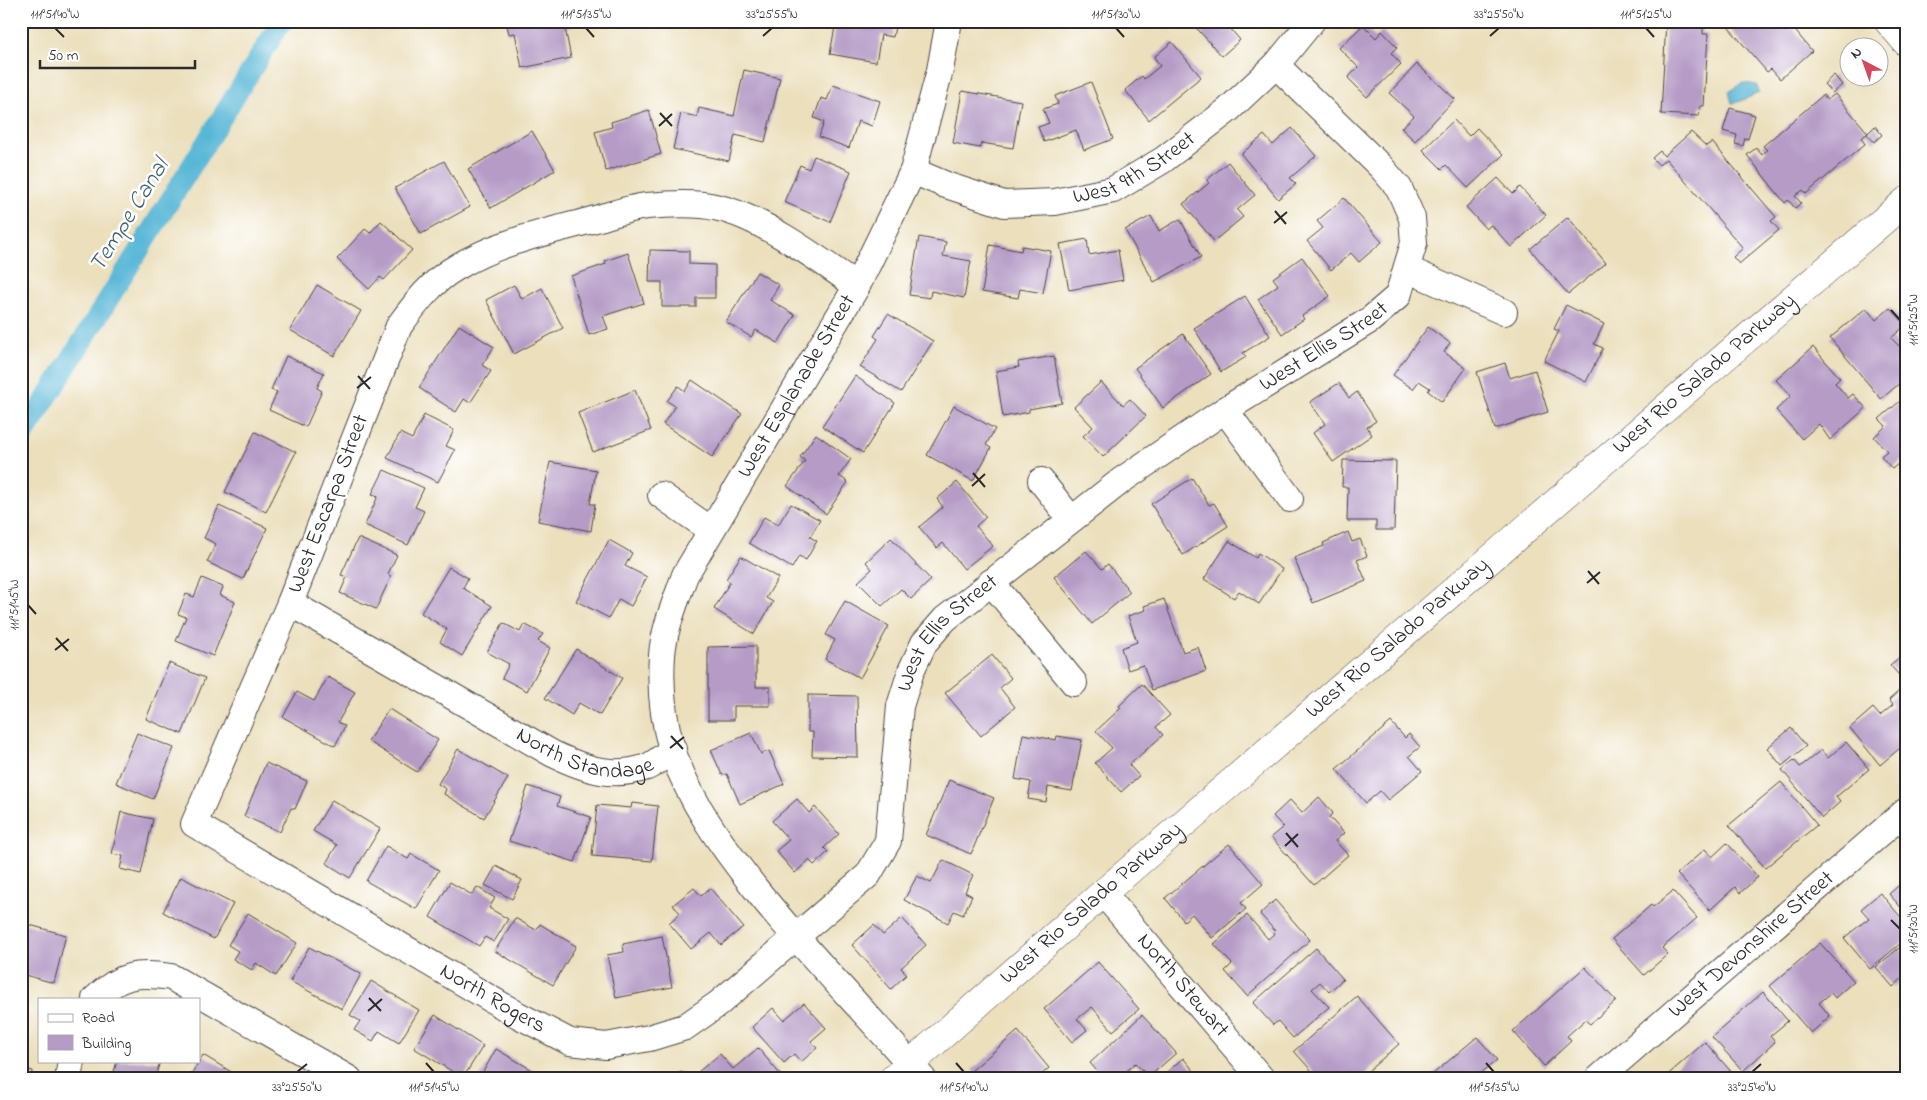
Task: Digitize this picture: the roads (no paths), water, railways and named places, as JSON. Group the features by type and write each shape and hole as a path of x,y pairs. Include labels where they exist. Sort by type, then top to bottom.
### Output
{"main road":[{"path":"1888,21 1906,42"},
{"name":"West Rio Salado Parkway","path":"909,1074 1103,893 1906,201"}],"street":[{"name":"West Esplanade Street","path":"672,749 666,722 662,654 670,618 685,575 857,286 913,171 940,70 949,21"},
{"name":"West 9th Street","path":"913,171 946,185 1004,204 1055,202 1113,190 1170,155 1228,110 1276,66 1312,21"},
{"name":"West Ellis Street","path":"796,940 868,875 888,841 900,706 911,671 924,643 945,619 1122,480 1225,410 1370,320 1398,296 1414,243 1412,218 1399,188 1381,167 1276,66"},
{"name":"West Escarpa Street","path":"194,824 290,603 400,326 425,291 456,267 491,250 534,235 646,206 677,205 719,208 755,222 800,248 857,286"},
{"path":"1407,269 1504,312"},
{"path":"1225,410 1290,498"},
{"path":"1041,481 1071,519"},
{"path":"661,494 711,530"},
{"path":"991,582 1074,683"},
{"name":"North Standage","path":"290,603 553,754 585,769 618,773 640,768 648,766 672,749 690,792 739,867 796,940 909,1074"},
{"name":"West Devonshire Street","path":"1598,1079 1906,811"},
{"name":"North Rogers","path":"194,824 518,1015 570,1042 606,1046 649,1038 685,1027 718,1004 796,940"},
{"name":"North Stewart","path":"1103,893 1262,1079"},
{"path":"96,998 102,991 124,978 145,973 171,977 350,1079"},
{"path":"68,1079 71,1062"}],"water":[{"path":"1743,83 1757,85 1759,93 1732,103 1729,92"}],"waterway":[{"name":"Tempe Canal","path":"21,439 282,21"}]}
